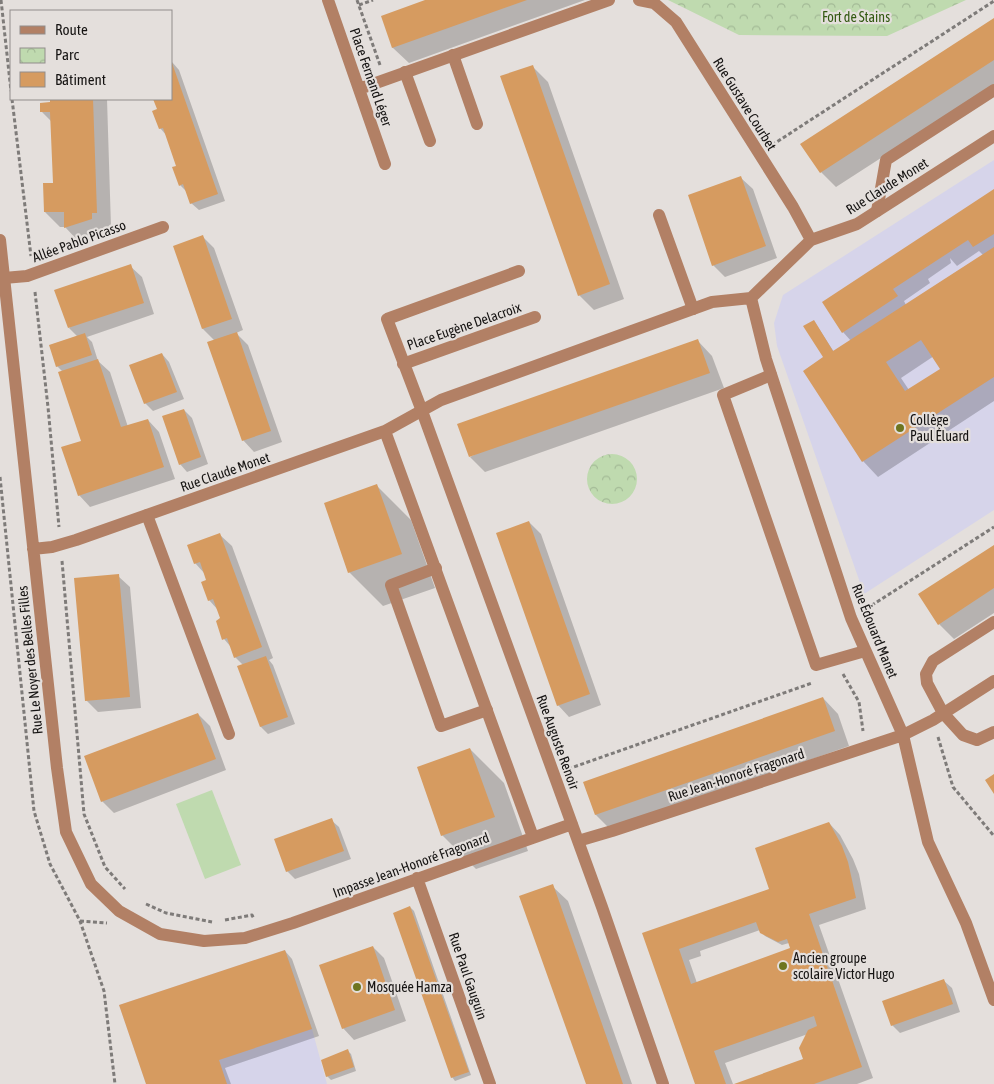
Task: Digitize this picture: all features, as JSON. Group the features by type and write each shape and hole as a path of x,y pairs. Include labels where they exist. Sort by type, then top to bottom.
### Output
{"street":[{"name":"Place Fernand Léger","path":"328,0 385,164"},
{"path":"359,89 609,0"},
{"name":"Rue Gustave Courbet","path":"639,0 654,3 676,22 811,240"},
{"path":"454,55 477,124"},
{"path":"405,72 430,141"},
{"path":"876,212 886,160 994,90"},
{"name":"Rue Claude Monet","path":"33,549 60,545 385,431 441,400 712,302 751,298 811,240 857,224 994,136"},
{"path":"659,215 693,309"},
{"name":"Allée Pablo Picasso","path":"4,278 33,274 163,228"},
{"name":"Rue Le Noyer des Belles Filles","path":"0,240 56,758 66,832 91,884 119,911 160,934 204,942 245,938 261,933"},
{"name":"Place Eugène Delacroix","path":"422,411 387,319 520,271"},
{"name":"Rue Édouard Manet","path":"751,298 771,375 851,618 903,735 928,842 966,923 994,1000"},
{"name":"Place Eugène Delacroix","path":"403,364 535,317"},
{"path":"771,375 723,395 816,666 865,651"},
{"name":"Rue Auguste Renoir","path":"422,411 572,824 663,1084"},
{"path":"385,431 533,837"},
{"path":"147,515 230,734"},
{"path":"436,568 391,584 440,726 487,710"},
{"path":"994,622 932,661 926,674 927,683 938,716 963,735 977,740 994,732"},
{"name":"Rue Jean-Honoré Fragonard","path":"578,841 903,735 938,716 994,681"},
{"name":"Impasse Jean-Honoré Fragonard","path":"261,933 572,824"},
{"name":"Rue Paul Gauguin","path":"417,878 490,1084"}],"path":[{"path":"1,0 10,82"},
{"path":"357,0 385,80"},
{"path":"359,5 374,0"},
{"path":"759,154 994,0"},
{"path":"12,100 48,407 84,814 105,867 126,892"},
{"path":"0,477 11,575"},
{"path":"851,618 994,526"},
{"path":"841,672 860,702 865,748"},
{"path":"553,774 814,682"},
{"path":"938,716 952,787 994,836"},
{"path":"140,902 166,913 214,922"},
{"path":"224,920 252,915 261,933"}],"shaded area":[{"name":"Collège Paul Éluard","path":"994,160 994,510 864,594 777,346 774,323 783,295"},
{"path":"285,950 312,1029 327,1084 146,1084 119,1005"}],"green space":[{"name":"Fort de Stains","path":"668,0 966,0 887,36 739,35"},
{"path":"612,454 626,458 633,465 637,479 633,493 626,500 612,504 598,500 591,493 587,479 591,465 598,458"},
{"path":"212,790 241,865 205,879 176,804"}],"building":[{"path":"425,0 527,0 392,48 381,16"},
{"path":"994,18 994,60 820,173 800,144"},
{"path":"172,63 218,194 190,204 183,184 179,186 172,167 176,166 163,128 159,129 152,111 157,109 153,100 172,100"},
{"path":"533,65 610,284 578,296 500,76"},
{"path":"50,100 93,100 97,213 92,213 92,219 64,228 64,212 44,212 43,183 53,183 50,112 40,112 40,103 50,102"},
{"path":"741,176 766,246 712,266 688,195"},
{"path":"994,189 994,234 973,247 968,240 893,289 898,296 842,333 822,302"},
{"path":"203,235 232,319 202,329 173,246"},
{"path":"994,247 994,377 862,462 803,371 823,357 803,326 814,320 833,351","holes":["921,340 940,369 905,391 886,362"]},
{"path":"131,264 144,303 68,328 54,290"},
{"path":"237,332 271,431 242,441 207,342"},
{"path":"85,333 92,355 56,367 49,345"},
{"path":"698,339 710,373 469,457 457,424"},
{"path":"162,353 177,392 144,404 129,365"},
{"path":"98,359 121,427 148,419 164,467 78,496 61,447 81,441 58,372"},
{"path":"184,409 201,457 179,465 162,416"},
{"path":"377,484 402,554 348,573 324,503"},
{"path":"529,521 590,694 557,706 496,533"},
{"path":"220,533 262,647 234,658 227,638 222,640 216,621 220,618 213,599 208,601 201,582 206,580 200,562 194,564 187,545"},
{"path":"994,545 994,588 938,625 918,594"},
{"path":"119,574 130,697 85,701 74,578"},
{"path":"266,656 288,717 260,727 237,666"},
{"path":"823,697 835,731 595,815 583,782"},
{"path":"198,713 216,759 101,802 84,756"},
{"path":"470,748 495,817 441,836 417,767"},
{"path":"994,774 994,794 985,780"},
{"path":"332,818 344,851 286,872 274,839"},
{"name":"Ancien groupe scolaire Victor Hugo","path":"829,822 842,846 848,862 856,898 809,914 862,1067 814,1084 734,1084 803,1059 799,1048 808,1030 817,1026 814,1016 714,1051 726,1084 695,1084 642,933 769,889 755,848","holes":["756,922 760,933 778,942 787,939 790,948 691,984 679,949"]},
{"path":"553,884 623,1084 586,1084 519,896"},
{"path":"410,906 469,1072 451,1078 393,913"},
{"name":"Mosquée Hamza","path":"373,946 395,1010 342,1029 319,965"},
{"path":"285,950 312,1029 219,1060 227,1084 146,1084 119,1005"},
{"path":"944,979 953,1004 891,1026 882,1001"},
{"path":"348,1049 354,1067 326,1077 321,1060"}],"place":[{"name":"Collège Paul Éluard","path":"900,428"},
{"name":"Ancien groupe scolaire Victor Hugo","path":"783,966"},
{"name":"Mosquée Hamza","path":"357,987"}]}
